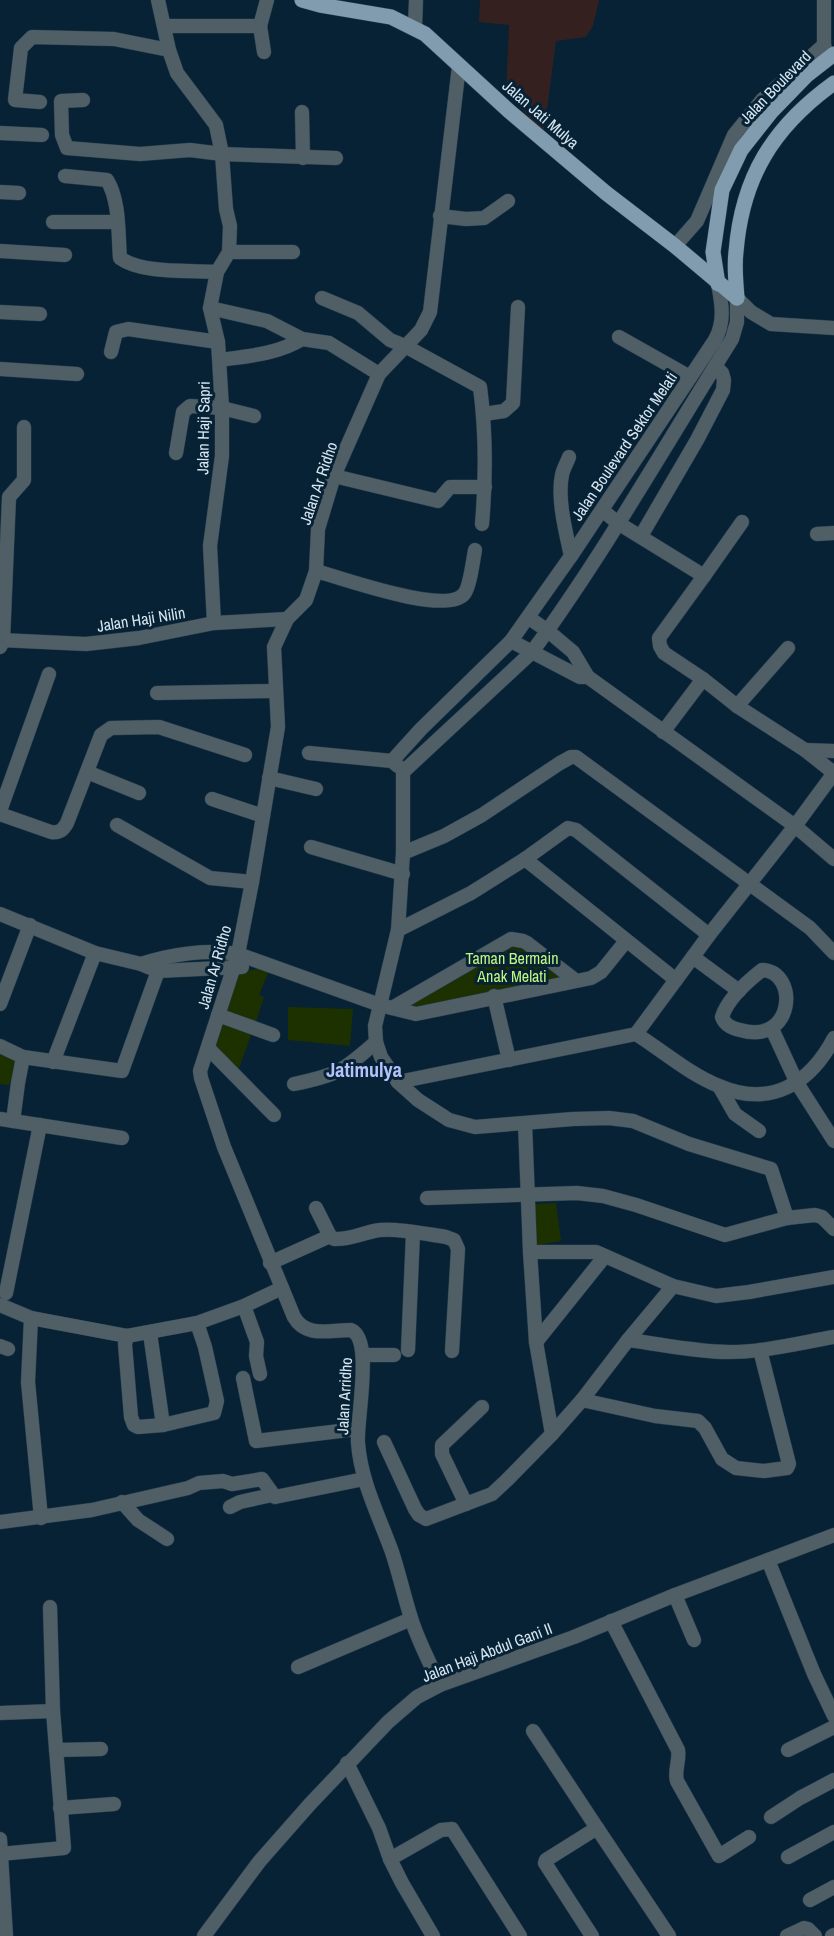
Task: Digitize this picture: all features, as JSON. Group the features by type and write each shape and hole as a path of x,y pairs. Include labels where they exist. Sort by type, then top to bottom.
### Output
{"main road":[{"name":"Jalan Jati Mulya","path":"303,0 391,17 415,27 606,193 675,246 736,298"},
{"name":"Jalan Boulevard","path":"718,284 713,252 722,190 741,150 771,112 829,52"},
{"path":"736,298 735,254 741,212 752,177 767,148 834,83"},
{"path":"691,261 706,258 713,252"}],"street":[{"path":"158,0 177,74 216,124 222,154 226,209 230,226 229,252 293,252"},
{"path":"264,52 260,26 267,0"},
{"path":"415,27 416,0"},
{"path":"675,246 697,221 734,135 762,100 829,52 824,0"},
{"path":"164,26 260,26"},
{"path":"40,102 15,100 21,48 32,36 114,39 169,50"},
{"name":"Jalan Ar Ridho","path":"206,1095 201,1078 202,1063 238,954 278,727 274,647 287,619 306,600 316,571 318,529 334,476 378,374 421,330 430,312 459,66"},
{"path":"83,100 61,101 62,135 68,148 140,154 190,150 222,154 336,158"},
{"path":"302,112 303,158"},
{"path":"0,133 42,135"},
{"path":"65,176 107,180 111,187 117,222 120,258 129,264 147,268 217,272"},
{"path":"0,192 19,193"},
{"path":"440,216 483,218 508,201"},
{"path":"697,221 716,230"},
{"path":"53,222 117,222"},
{"path":"0,251 65,255"},
{"name":"Jalan Haji Sapri","path":"214,623 210,546 222,456 222,408 218,342 210,308 217,272 229,252"},
{"name":"Jalan Boulevard Sektor Melati","path":"392,761 421,729 512,641 529,618 720,331 722,319 718,284"},
{"path":"322,298 358,313 390,340 480,387 484,414 485,487 482,524"},
{"path":"736,298 750,312 771,324 834,328"},
{"name":"Jalan Boulevard Sektor Melati","path":"403,772 532,652 548,631 732,339 737,322 736,298"},
{"path":"484,414 504,411 513,403 519,307"},
{"path":"210,308 267,321 302,339 329,343 378,374"},
{"path":"0,312 40,314"},
{"path":"111,352 116,332 128,329 218,342"},
{"path":"619,337 690,377"},
{"path":"220,360 265,354 302,339"},
{"path":"641,536 697,440 723,390 722,373 715,366"},
{"path":"0,369 77,374"},
{"path":"176,453 183,412 190,406 222,408 254,416"},
{"path":"1,643 9,498 24,480 24,427"},
{"path":"569,457 562,475 561,494 571,556"},
{"path":"334,476 438,501 450,487 485,487"},
{"path":"602,510 618,523 704,576"},
{"path":"398,1082 636,1034 834,773 805,750 737,706 703,679 664,653 660,646 659,638 742,522"},
{"path":"817,534 834,533"},
{"path":"316,571 402,597 429,601 460,598 466,593 475,550"},
{"path":"529,618 573,652 588,677 795,826 834,859"},
{"name":"Jalan Haji Nilin","path":"1,643 86,644 139,638 214,623 287,619"},
{"path":"512,641 580,677 588,677"},
{"path":"737,706 788,648"},
{"path":"49,674 0,813 57,832 63,829 101,735 111,728 159,727 245,755"},
{"path":"663,732 703,679"},
{"path":"157,693 275,691"},
{"path":"805,750 834,751"},
{"path":"309,753 392,761 403,772 403,874 398,930 386,1006 375,1026 376,1042 381,1057 398,1082 418,1100 449,1120 475,1127 573,1119 609,1118 633,1121 689,1144 751,1162 771,1169 787,1218"},
{"path":"403,853 444,836 482,815 560,763 574,757 580,758 810,928 834,953"},
{"path":"87,772 139,793"},
{"path":"269,777 316,789"},
{"path":"212,799 263,816"},
{"path":"117,825 210,878 252,882"},
{"path":"398,930 471,893 525,859 564,829 572,828 709,935"},
{"path":"311,847 403,874"},
{"path":"525,859 676,980"},
{"path":"0,914 95,953 141,964 234,968 261,963"},
{"path":"0,1004 30,925"},
{"path":"386,1006 511,939 527,943 575,980"},
{"path":"159,965 206,953 238,954 386,1006 420,1014 494,996 591,978 597,975 626,941"},
{"path":"53,1062 95,953"},
{"path":"693,957 740,991"},
{"path":"0,1046 23,1057 114,1071 124,1070 159,965"},
{"path":"762,970 769,971 781,981 786,989 787,1002 781,1018 772,1029 752,1033 736,1030 724,1023 722,1014 740,991 762,970"},
{"path":"494,996 509,1060"},
{"path":"218,1015 273,1035"},
{"path":"772,1029 797,1083 834,1141"},
{"path":"636,1034 719,1086 753,1094 772,1093 788,1089 797,1083 815,1066 834,1038"},
{"path":"294,1084 329,1077 339,1072 376,1042"},
{"path":"207,1048 274,1115"},
{"path":"23,1057 9,1118 122,1138"},
{"path":"719,1086 735,1114 759,1131"},
{"name":"Jalan Arridho","path":"206,1095 270,1263 298,1324 304,1329 315,1331 351,1330 360,1339 363,1369 357,1429 362,1472 392,1553 411,1618 440,1685"},
{"path":"525,1123 536,1342 552,1434"},
{"path":"40,1125 3,1299 31,1318 128,1336 197,1323 244,1306 282,1288"},
{"path":"427,1198 577,1193 603,1196 725,1235 787,1218 815,1215 822,1217 834,1228"},
{"path":"316,1208 332,1238"},
{"path":"270,1263 332,1238 351,1238 382,1230 446,1237 454,1240 458,1245 452,1351"},
{"path":"408,1350 413,1233"},
{"path":"530,1252 596,1252 673,1286 716,1296 834,1277"},
{"path":"536,1342 605,1256"},
{"path":"384,1442 419,1515 426,1519 492,1494 552,1434 582,1400 627,1340 673,1286"},
{"path":"244,1306 257,1342 256,1356 260,1374"},
{"path":"31,1318 28,1382 40,1518"},
{"path":"128,1336 124,1344 132,1421 138,1427 163,1425 214,1413 218,1405 197,1323"},
{"path":"150,1333 163,1425"},
{"path":"627,1340 711,1351 760,1350 834,1337"},
{"path":"582,1400 655,1416 698,1421 705,1428 722,1459 736,1468 764,1471 788,1468 789,1464 760,1350"},
{"path":"363,1354 394,1355"},
{"path":"243,1378 256,1441 357,1429"},
{"path":"466,1504 442,1454 442,1445 482,1407"},
{"path":"230,1507 240,1502 272,1495 278,1497 362,1472"},
{"path":"0,1522 92,1510 188,1488 199,1483 223,1481 232,1484 262,1479 272,1495"},
{"path":"122,1502 145,1525 166,1539"},
{"name":"Jalan Haji Abdul Gani II","path":"204,1936 259,1862 347,1763 417,1697 440,1685 523,1656 834,1535"},
{"path":"768,1560 822,1683 834,1716"},
{"path":"675,1595 694,1640"},
{"path":"6,1936 0,1849 63,1849 53,1711 50,1607"},
{"path":"298,1667 411,1618"},
{"path":"611,1621 678,1750 679,1759 675,1773 677,1781 719,1856 749,1837"},
{"path":"0,1713 53,1711"},
{"path":"788,1750 834,1726"},
{"path":"533,1731 669,1936"},
{"path":"56,1750 101,1749"},
{"path":"347,1763 379,1828 390,1859 433,1936"},
{"path":"771,1817 834,1780"},
{"path":"60,1808 114,1804"},
{"path":"592,1936 545,1863 546,1860 597,1828"},
{"path":"390,1859 441,1830 452,1829 520,1936"},
{"path":"788,1857 834,1832"},
{"path":"810,1900 834,1887"},
{"path":"787,1936 804,1928 815,1936"}],"shaded area":[{"path":"480,0 599,0 593,26 586,37 556,41 544,133 506,93 509,25 479,22"}],"green space":[{"name":"Taman Bermain Anak Melati","path":"511,944 521,945 566,977 420,1010 403,1006"},
{"path":"262,968 269,971 259,995 264,997 255,1025 223,1012 236,973"},
{"path":"288,1007 353,1009 350,1046 288,1040"},
{"path":"220,1020 252,1032 238,1071 211,1047"},
{"path":"0,1051 16,1059 9,1085 0,1084"},
{"path":"556,1203 561,1241 537,1245 534,1204"}],"district":[{"name":"Jatimulya","path":"364,1070"}]}
